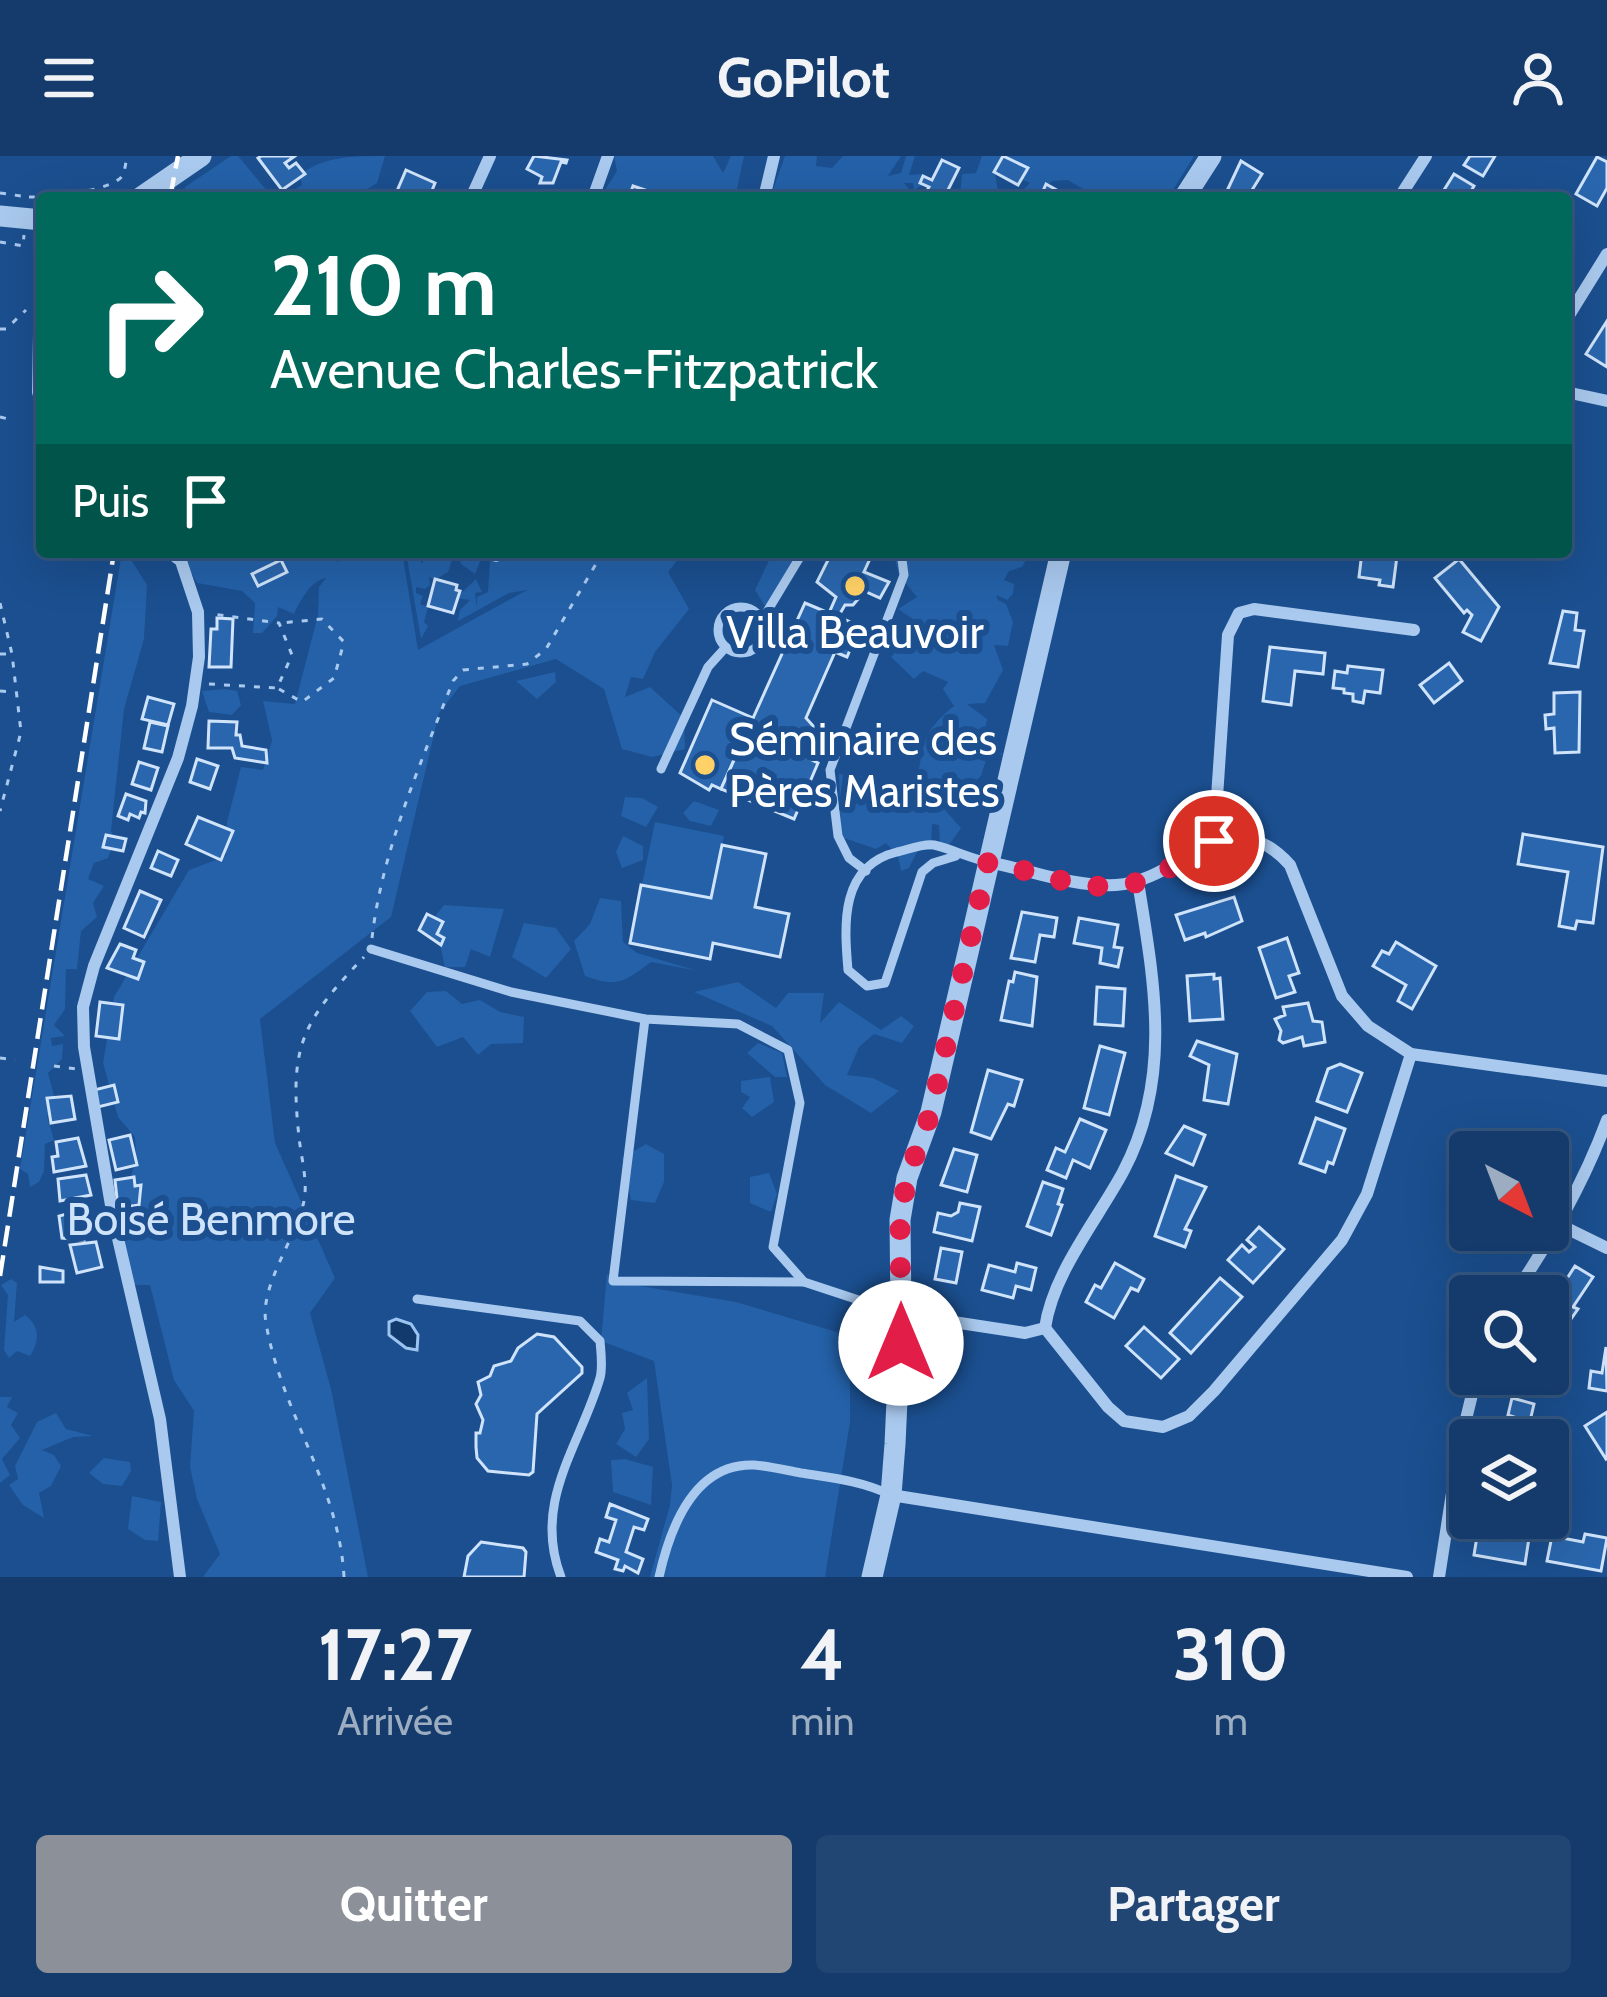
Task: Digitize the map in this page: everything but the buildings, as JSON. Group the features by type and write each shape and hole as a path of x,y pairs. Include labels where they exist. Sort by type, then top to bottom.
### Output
{"street":[{"path":"149,192 201,156"},
{"path":"474,192 490,156"},
{"path":"595,192 608,156"},
{"path":"765,192 774,156"},
{"path":"1188,192 1211,156"},
{"path":"1403,192 1426,156"},
{"path":"0,216 36,220"},
{"path":"1572,310 1607,254"},
{"path":"1572,393 1607,401"},
{"path":"177,558 198,612 195,688 178,758 94,966 83,1007 88,1072 113,1217 160,1419 180,1577"},
{"path":"872,1577 891,1495 902,1314 900,1220 907,1178 931,1112 1060,558"},
{"path":"1214,841 1228,635 1239,613 1254,609 1414,630"},
{"path":"988,862 1096,886 1138,882 1214,841 1256,838 1276,848 1290,865 1342,996 1368,1026 1411,1054 1607,1081"},
{"path":"1045,1328 1061,1282 1126,1166 1149,1106 1157,1054 1157,1001 1138,882"},
{"path":"1045,1328 1124,1421 1163,1427 1189,1416 1342,1240 1366,1194 1411,1054"},
{"path":"1569,1210 1607,1120"},
{"path":"1569,1230 1607,1248"},
{"path":"902,1314 1025,1333 1045,1328"},
{"path":"1439,1577 1472,1395"},
{"path":"891,1495 1407,1577"}],"lane":[{"path":"762,620 745,607 724,614 718,627 725,647 740,653 754,648 763,635 762,620 798,558"},
{"path":"866,871 849,858 838,836 830,770 904,575 902,558"},
{"path":"661,769 708,668 725,647"},
{"path":"956,856 922,872 885,982 867,986 848,970 844,918 851,886 880,856 931,844 956,856 988,862"},
{"path":"370,949 511,992 646,1019 738,1024 788,1050 800,1103 773,1247 804,1282"},
{"path":"646,1019 613,1281 804,1282 902,1314"},
{"path":"417,1299 580,1321 600,1341 602,1374 557,1483 554,1558 562,1577"},
{"path":"659,1577 665,1549 693,1492 712,1475 750,1465 867,1483 891,1495"}],"path":[{"path":"77,192 118,181 127,156"},
{"path":"29,197 36,197"},
{"path":"0,242 23,246"},
{"path":"0,329 6,329 36,299"},
{"path":"0,417 13,420"},
{"path":"344,1577 334,1510 280,1376 264,1317 305,1199 293,1083 304,1029 370,949 376,899 415,777 453,681 464,670 527,664 546,649 599,558"},
{"path":"0,603 12,654 21,732 0,811"},
{"path":"195,688 215,683 278,688 302,702 334,678 344,642 322,619 279,623 198,612"},
{"path":"278,688 292,655 279,623"},
{"path":"0,654 12,654"},
{"path":"0,691 16,692"},
{"path":"0,1058 15,1060"},
{"path":"54,1066 88,1072"}],"green space":[{"path":"238,156 268,192 184,192 185,187"},
{"path":"385,156 377,183 362,192 291,192 302,185 300,175 318,164 351,157"},
{"path":"614,156 713,156 723,173 731,156 744,156 736,192 604,192 617,171"},
{"path":"785,156 817,156 816,166 832,168 843,156 901,156 888,176 901,173 906,156 915,156 909,175 921,174 924,184 914,190 913,183 904,183 911,192 772,192"},
{"path":"982,156 1194,156 1172,192 1088,192 1068,180 1052,181 1042,192 1021,192 1030,183 994,168 998,192 960,192 962,174 976,173"},
{"path":"121,558 130,558 147,585 144,639 124,709 111,831 115,840 108,858 94,863 88,879 104,886 93,903 97,917 81,931 77,969 66,969 65,1009 54,1025 65,1036 51,1038 52,1046 63,1044 62,1059 48,1073 58,1111 47,1116 54,1140 45,1144 39,1182 30,1187 28,1174 20,1169"},
{"name":"Boisé Benmore","path":"183,558 339,558 337,563 342,558 403,558 418,650 527,590 509,593 458,621 460,610 470,600 456,598 476,579 482,592 475,593 477,607 477,597 488,592 490,561 498,558 679,558 668,572 689,609 655,652 643,679 631,677 625,697 650,687 684,718 685,749 652,757 622,749 604,689 556,659 460,686 439,713 391,917 260,1019 275,1143 335,1278 310,1313 331,1389 368,1577 203,1577 220,1554 197,1499 190,1467 194,1411 174,1380 150,1285 133,1285 115,1225 136,1160 135,1137 118,1117 103,1063 114,997 189,870 226,856 227,822 241,767 263,770 272,740 263,701 295,704 318,615 319,587 326,578 311,587 294,614 278,607 277,616 262,633 253,633 255,603 242,591 197,583"},
{"path":"407,558 419,558 422,563 426,558 460,558 452,560 448,572 435,580 429,577 425,589 416,587 416,593 423,596 420,604 428,607 424,622 428,626 421,639"},
{"path":"460,558 481,559 475,574"},
{"path":"770,558 806,558 766,608 755,590"},
{"path":"895,558 1027,558 1004,580 1014,584 1013,594 1007,600 996,595 1006,604 1013,622 1008,646 994,645 1003,670 985,703 967,704 987,719 985,732 995,728 1002,755 987,757 981,776 945,810 961,828 949,845 940,847 939,825 932,824 931,850 918,850 909,868 901,871 898,856 886,843 876,849 841,837 839,774 871,777 868,797 884,809 886,795 910,796 926,738 954,706 943,689 948,682 923,671 914,679 891,657 920,624 898,609 917,597 899,575"},
{"path":"555,672 556,682 537,699 516,681"},
{"path":"202,691 237,691 241,705 232,715 209,712"},
{"path":"625,797 642,798 658,807 646,827 621,816"},
{"path":"694,801 719,810 711,826 690,821 683,813"},
{"path":"655,822 724,836 711,898 642,884"},
{"path":"623,836 643,846 643,860 622,868 616,852"},
{"path":"600,898 621,901 623,942 637,953 698,971 651,962 620,981 585,976 574,941 590,924"},
{"path":"444,905 504,909 490,957 471,949 465,967 445,967 434,918"},
{"path":"524,923 556,928 571,949 546,978 512,957"},
{"path":"738,982 776,1008 788,993 824,993 820,1023 839,1002 881,1030 901,1016 914,1026 902,1043 874,1034 859,1047 847,1075 873,1078 899,1091 871,1113 825,1085 772,1026 694,992"},
{"path":"446,991 462,1004 480,1000 500,1012 524,1017 523,1043 491,1044 478,1055 463,1037 437,1047 410,1011 427,992"},
{"path":"758,1043 782,1053 787,1077 775,1077 747,1053"},
{"path":"770,1077 774,1102 752,1117 742,1108 750,1097 741,1092 741,1081"},
{"path":"646,1144 664,1154 664,1182 655,1203 631,1200 622,1158"},
{"path":"769,1173 777,1194 771,1212 750,1203 750,1177"},
{"path":"607,1274 628,1284 736,1302 850,1336 850,1422 825,1577 650,1577 672,1485 654,1361 601,1341"},
{"path":"11,1279 17,1283 14,1322 25,1315 36,1329 30,1356 17,1351 9,1358 4,1350 8,1295 1,1285"},
{"path":"647,1378 649,1439 636,1457 616,1444 625,1429 622,1413 633,1410 627,1393"},
{"path":"0,1397 12,1397 7,1407 18,1413 11,1425 20,1438 2,1459 10,1475 0,1483"},
{"path":"56,1413 66,1429 93,1436 73,1437 42,1450 54,1455 61,1466 51,1486 39,1493 44,1518 23,1505 9,1485 18,1479 15,1466 37,1422"},
{"path":"104,1458 130,1462 131,1471 122,1486 103,1484 89,1473"},
{"path":"611,1460 653,1467 651,1505 613,1492"},
{"path":"132,1496 161,1502 158,1541 145,1540 128,1529"}],"shaded area":[{"path":"396,1319 411,1324 418,1335 417,1350 389,1335 389,1322"}],"railway":[{"path":"171,192 178,156"},
{"path":"0,1276 113,558"}],"place":[{"name":"Villa Beauvoir","path":"855,586"},
{"name":"Séminaire des Pères Maristes","path":"705,765"}],"route":[{"path":"901,1343 900,1220 907,1178 931,1112 988,862 1096,886 1122,884 1138,882 1214,841"}]}
